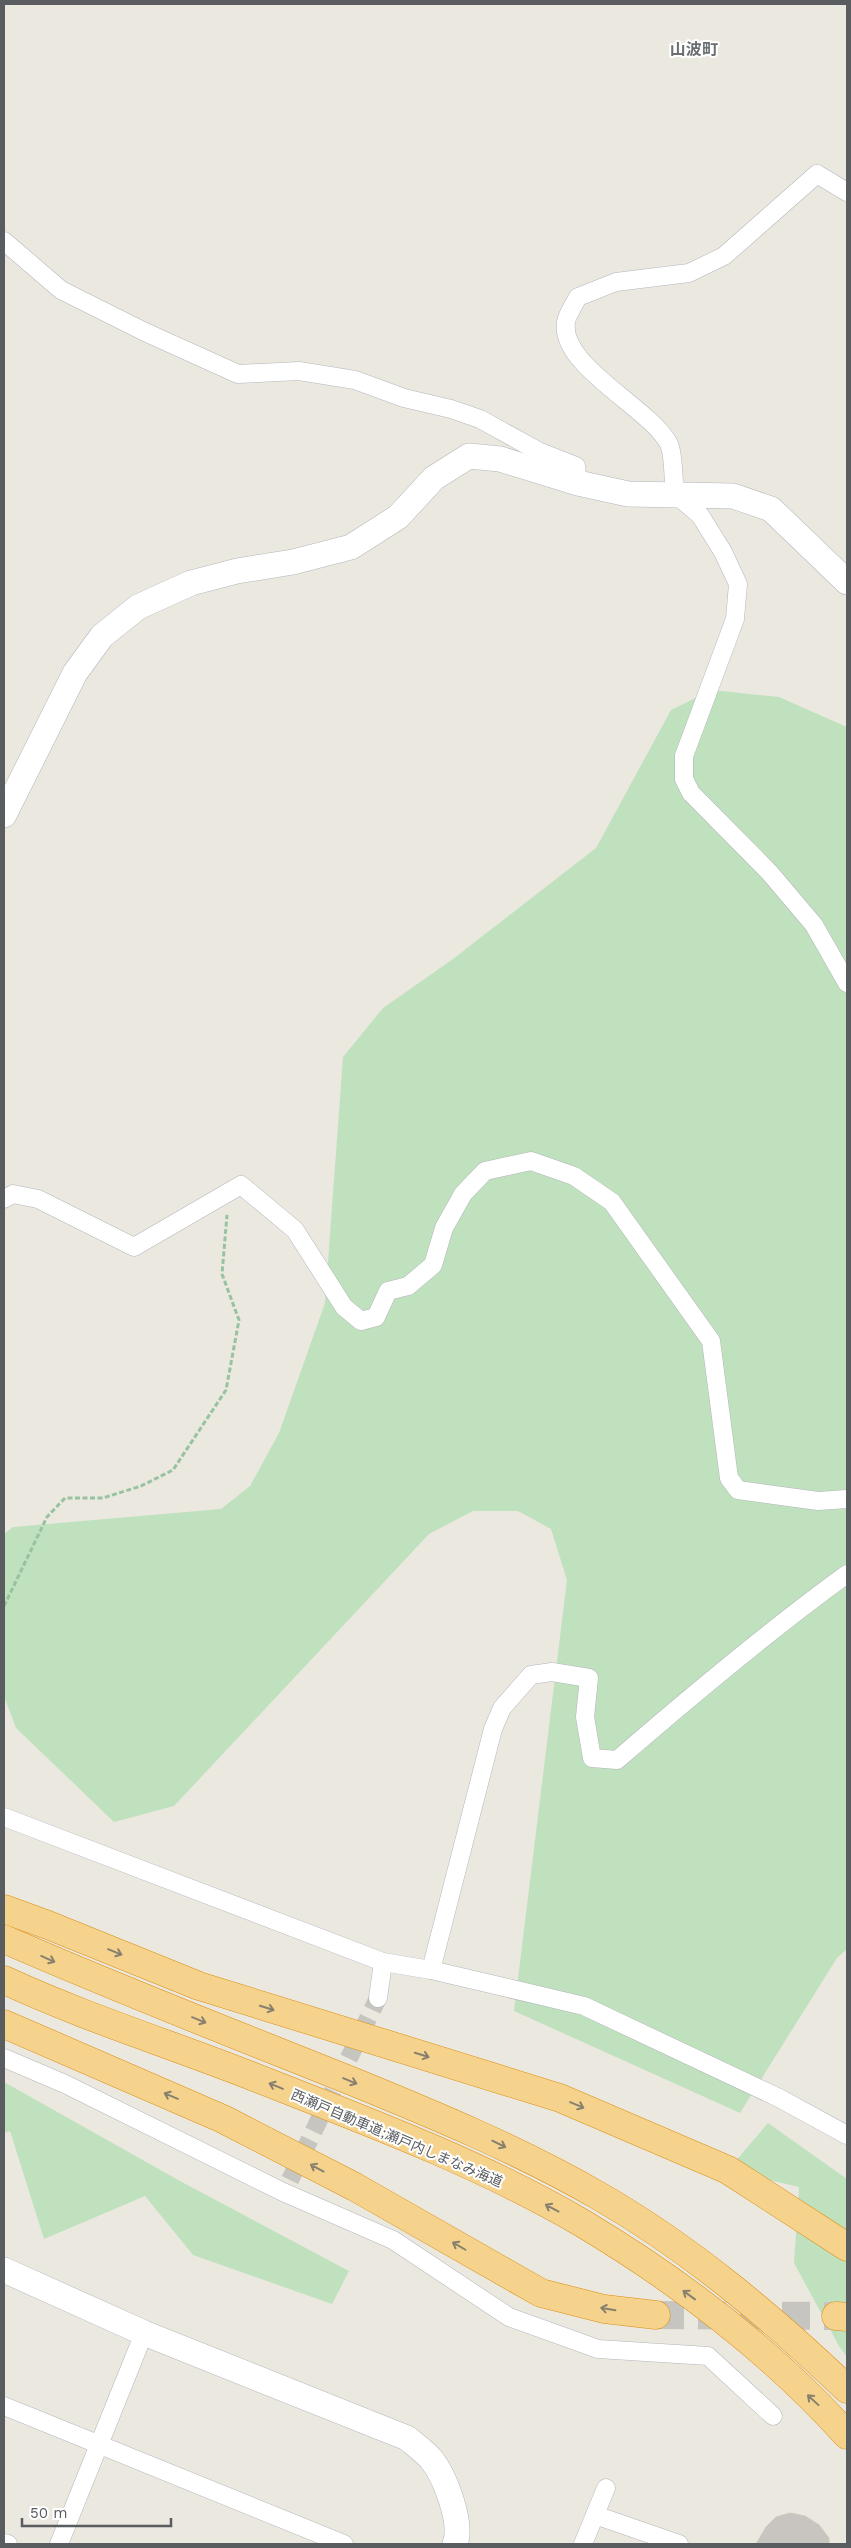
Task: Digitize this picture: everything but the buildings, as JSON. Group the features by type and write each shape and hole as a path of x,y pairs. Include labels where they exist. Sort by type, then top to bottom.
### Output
{"highway":[{"path":"4,1909 198,1986 560,2098 728,2170 847,2247"},
{"path":"4,1939 464,2127 541,2164 600,2196 658,2232 779,2324 847,2389"},
{"name":"西瀬戸自動車道;瀬戸内しまなみ海道","path":"4,1980 49,2001 249,2075 451,2157 572,2218 639,2259 695,2298 757,2348 847,2435"},
{"path":"4,2024 223,2119 354,2187 541,2292 604,2309 656,2315"}],"street":[{"path":"847,192 818,174 724,256 689,274 616,282 578,298 566,319 568,344 596,376 648,418 669,445 675,494 700,515 723,552 738,584 735,620 684,756 684,780 691,793 770,873 814,925 847,983"},
{"path":"4,240 61,290 238,374 299,371 354,380 404,398 451,409 480,419 538,451 576,466 578,483"},
{"path":"4,815 75,673 102,636 138,607 191,583 237,570 293,562 351,547 398,517 434,478 469,456 500,459 578,483 628,494 733,496 771,509 847,582"},
{"path":"4,1199 13,1194 38,1199 134,1247 241,1185 296,1230 344,1307 361,1322 376,1317 388,1291 408,1286 433,1265 444,1228 463,1194 485,1171 531,1161 574,1176 612,1202 711,1341 729,1478 738,1490 818,1501 847,1499"},
{"path":"431,1970 493,1730 502,1708 531,1675 552,1672 589,1678 585,1718 592,1758 617,1760 676,1709 847,1574"},
{"path":"4,1817 383,1962 431,1970 584,2006 779,2098 847,2135"},
{"path":"378,1998 383,1962"},
{"path":"4,2058 65,2084 286,2186 393,2240 509,2317 598,2349 708,2356 773,2416"},
{"path":"4,2270 144,2333 407,2438 431,2459 448,2493 455,2516 457,2538 455,2544"},
{"path":"59,2544 144,2333"},
{"path":"4,2406 344,2544"},
{"path":"583,2544 606,2488"},
{"path":"595,2515 679,2544"},
{"path":"4,2543 8,2544"}],"path":[{"path":"4,1606 47,1517 65,1498 103,1498 140,1486 173,1470 226,1390 238,1320 222,1274 227,1211 241,1185"}],"green space":[{"path":"712,690 779,697 847,727 847,1949 837,1958 740,2113 514,2011 567,1580 551,1529 518,1511 473,1511 429,1534 174,1806 114,1822 16,1728 4,1696 4,1534 13,1527 221,1509 250,1486 279,1433 325,1303 343,1057 383,1008 453,959 596,848 671,710"},
{"path":"4,2082 180,2181 349,2271 332,2304 193,2255 145,2196 44,2239 10,2131 4,2133"},
{"path":"768,2123 847,2179 847,2357 839,2346 794,2263 799,2187 728,2170"}],"tunnel":[{"path":"290,2180 378,1998"},
{"path":"656,2315 836,2316"}],"district":[{"name":"山波町","path":"694,49"}]}
